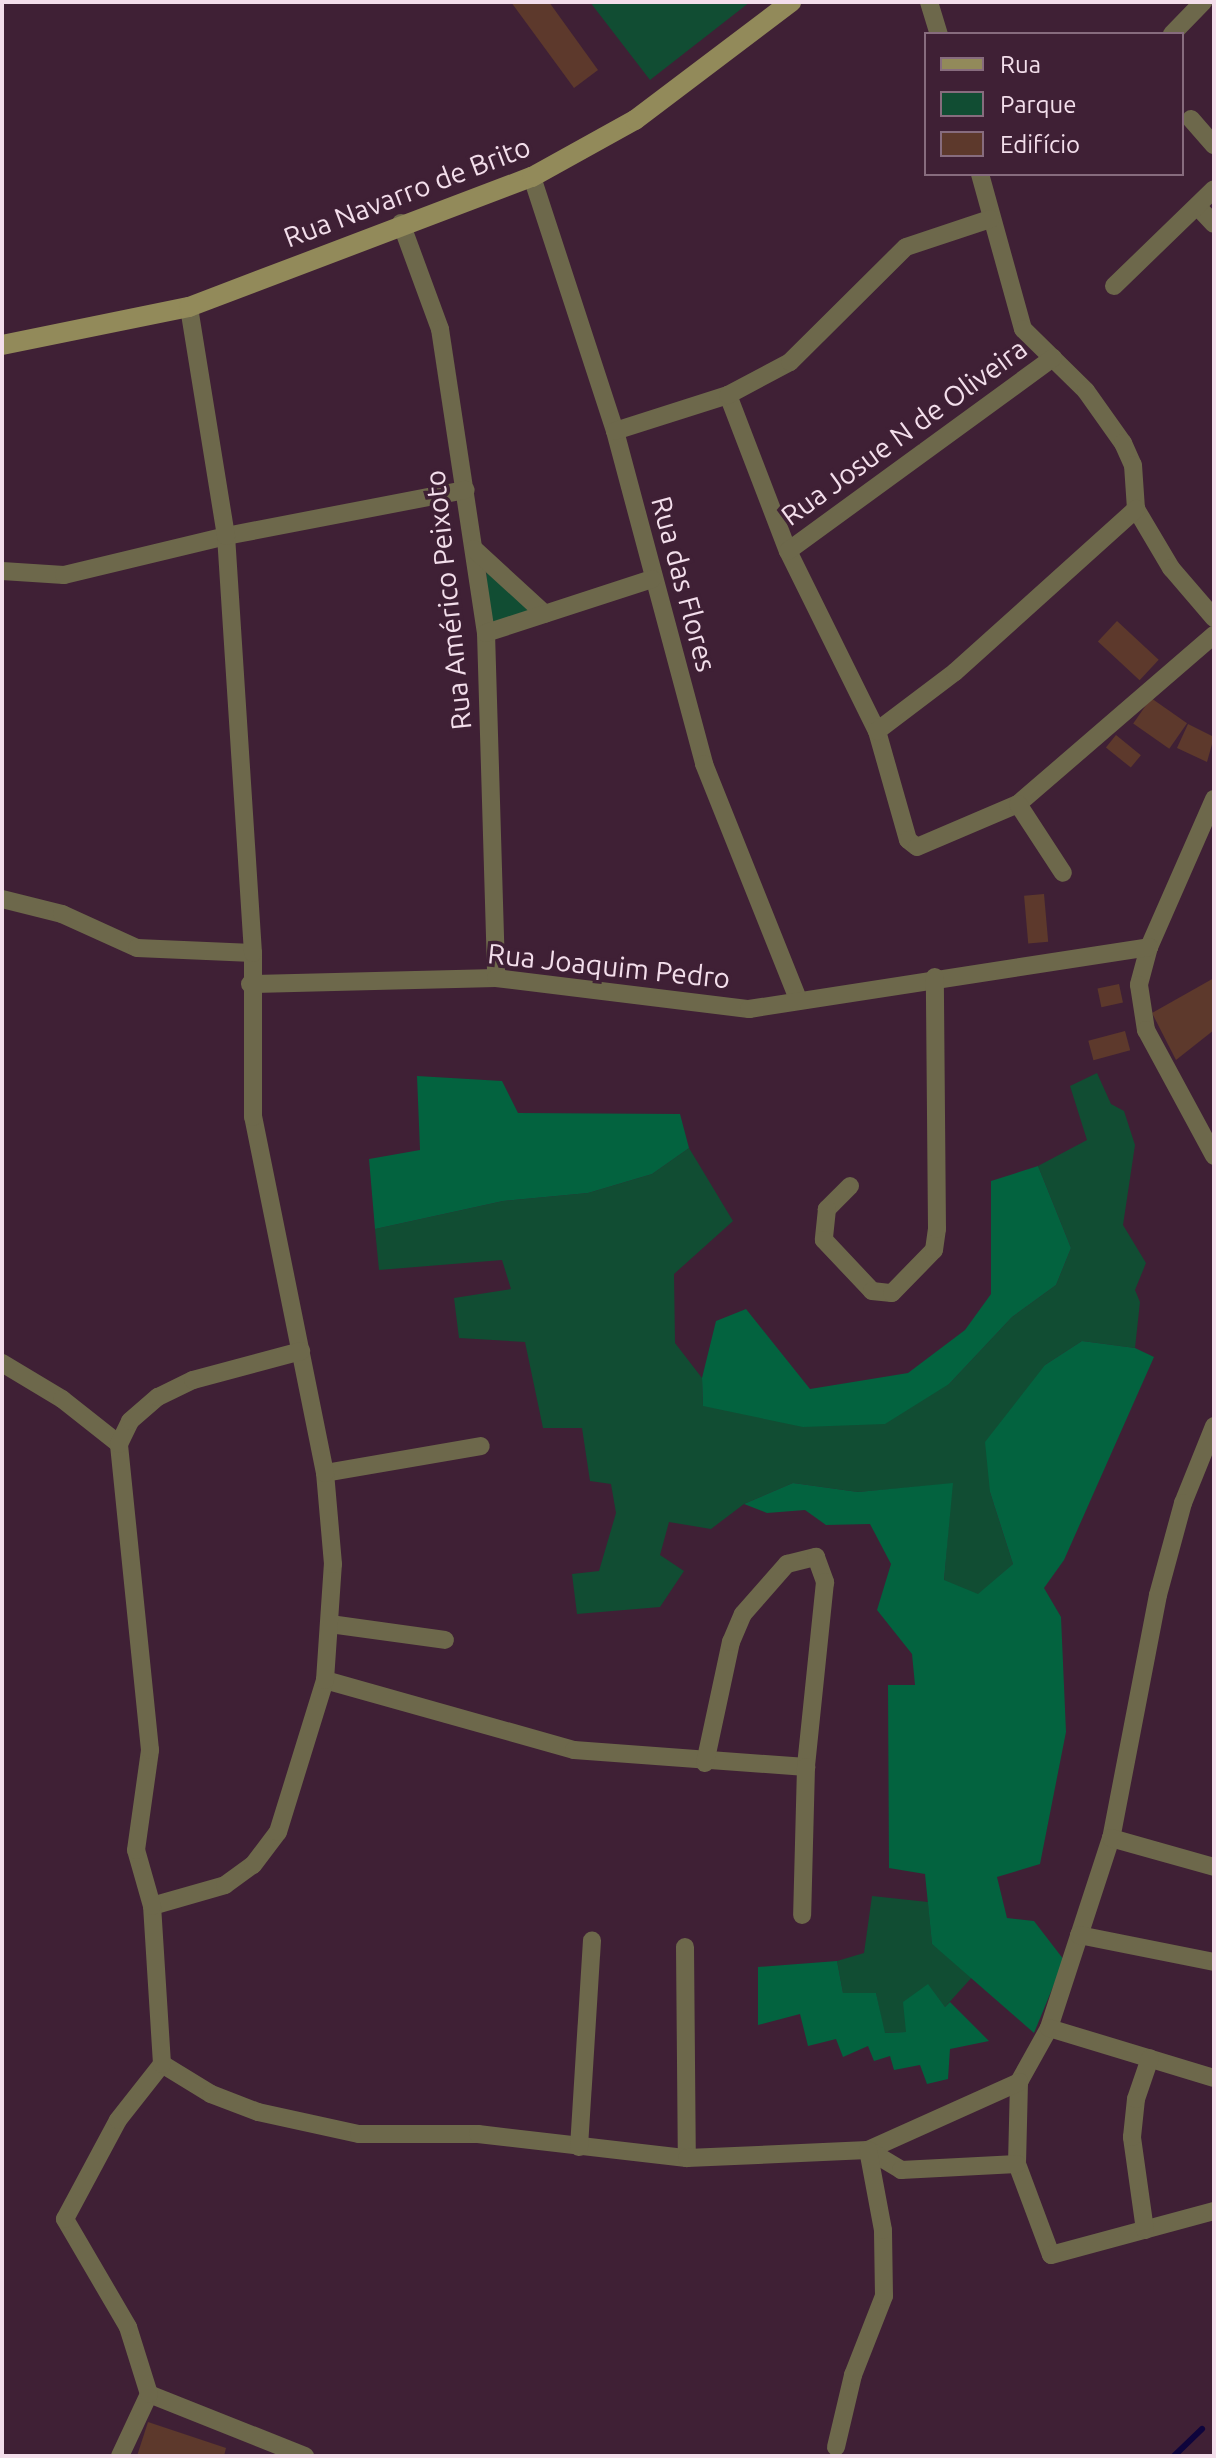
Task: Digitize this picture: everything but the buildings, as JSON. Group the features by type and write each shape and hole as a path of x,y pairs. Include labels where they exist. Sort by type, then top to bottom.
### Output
{"main road":[{"name":"Rua Navarro de Brito","path":"2,345 189,307 401,223 532,177 635,120 791,2"}],"street":[{"path":"929,2 938,32"},
{"path":"1174,32 1203,2"},
{"path":"1210,2 1214,7"},
{"path":"1191,119 1214,145"},
{"path":"980,176 1023,329 1053,358 1123,443 1133,465 1136,509 1171,568 1214,618"},
{"name":"Rua das Flores","path":"532,177 615,431 652,579 704,764 798,999"},
{"path":"1114,286 1214,189"},
{"path":"1198,207 1214,224"},
{"path":"615,431 728,395 808,350 906,247 990,219"},
{"name":"Rua Américo Peixoto","path":"401,223 434,305 466,490 486,633 496,978"},
{"path":"152,1906 225,1885 253,1865 278,1832 325,1680 333,1564 325,1473 253,1117 250,984 253,953 226,536 189,307"},
{"name":"Rua Josue N de Oliveira","path":"788,551 1053,358"},
{"path":"728,395 788,551 877,731 908,840 929,847 1018,804 1214,635"},
{"path":"2,571 64,575 226,536 466,490"},
{"path":"877,731 955,672 1136,509"},
{"path":"474,549 545,614"},
{"path":"486,633 652,579"},
{"path":"1214,799 1149,947 1139,985 1146,1030 1214,1156"},
{"path":"1018,804 1063,873"},
{"path":"2,899 62,914 137,948 253,953"},
{"name":"Rua Joaquim Pedro","path":"250,984 496,978 698,1006 749,1009 935,977 1149,947"},
{"path":"850,1186 827,1209 824,1240 872,1291 892,1293 934,1250 937,1229 935,977"},
{"path":"120,2456 149,2394 128,2327 65,2219 118,2120 162,2064 152,1906 136,1850 150,1750 119,1444 130,1421 158,1397 193,1380 301,1351"},
{"path":"2,1363 62,1399 119,1444"},
{"path":"1214,1426 1183,1503 1158,1595 1111,1838 1049,2028 1019,2082 1017,2164 1051,2255 1214,2211"},
{"path":"325,1473 481,1446"},
{"path":"705,1763 731,1642 743,1614 787,1564 807,1555 822,1564 825,1582 806,1767 802,1915"},
{"path":"330,1624 445,1640"},
{"path":"325,1680 574,1750 705,1763 806,1767"},
{"path":"1111,1838 1214,1867"},
{"path":"1079,1935 1214,1962"},
{"path":"579,2147 592,1940"},
{"path":"685,1947 687,2158"},
{"path":"1049,2028 1214,2078"},
{"path":"1145,2230 1132,2137 1136,2099 1150,2058"},
{"path":"162,2064 211,2094 258,2112 359,2134 478,2134 687,2158 868,2150 1019,2082"},
{"path":"868,2150 901,2170 1017,2164"},
{"path":"836,2447 853,2375 884,2296 883,2230 868,2150"},
{"path":"149,2394 305,2456"}],"green space":[{"path":"590,2 750,2 650,80"},
{"path":"486,567 532,613 489,628"},
{"path":"1097,1073 1111,1104 1124,1111 1135,1145 1123,1225 1146,1263 1135,1290 1140,1302 1135,1348 1082,1341 1045,1365 990,1492 1013,1564 978,1595 944,1581 952,1484 858,1492 793,1483 744,1504 711,1529 669,1522 660,1555 684,1571 660,1607 577,1614 572,1574 599,1571 616,1513 611,1484 590,1481 582,1428 543,1428 525,1342 459,1338 454,1298 511,1289 502,1260 379,1270 375,1229 503,1201 588,1193 652,1174 689,1148 733,1221 674,1274 675,1343 702,1378 703,1406 949,1384 1012,1317 1056,1285 1071,1248 1038,1166 1087,1140 1070,1086"},
{"path":"417,1076 502,1081 518,1113 680,1114 689,1148 652,1174 588,1193 503,1201 375,1229 369,1159 420,1150"},
{"path":"1038,1166 1071,1248 1056,1285 1012,1317 949,1384 885,1424 803,1427 703,1406 702,1378 716,1321 746,1309 810,1389 908,1373 965,1330 991,1294 991,1181"},
{"path":"1082,1341 1135,1348 1154,1357 1064,1560 1044,1588 1061,1617 1066,1732 1040,1864 997,1877 1007,1918 1034,1921 1064,1960 1034,2033 932,1944 925,1874 889,1868 888,1685 915,1685 912,1654 877,1610 891,1564 870,1524 826,1525 805,1510 767,1513 744,1504 793,1483 858,1492 953,1483 944,1580 978,1594 1013,1564 990,1492 985,1442 1045,1365"},
{"path":"872,1896 928,1902 932,1944 974,1975 945,2007 928,1985 906,2032 884,2033 876,1993 843,1993 837,1961 864,1953"},
{"path":"837,1961 843,1993 876,1993 885,2033 906,2032 903,2002 928,1984 945,2007 950,2002 989,2041 950,2049 948,2079 927,2084 920,2065 894,2070 890,2056 874,2061 868,2046 843,2057 836,2039 808,2046 800,2014 758,2025 758,1967"}],"waterway":[{"path":"1174,2456 1202,2429"}]}
